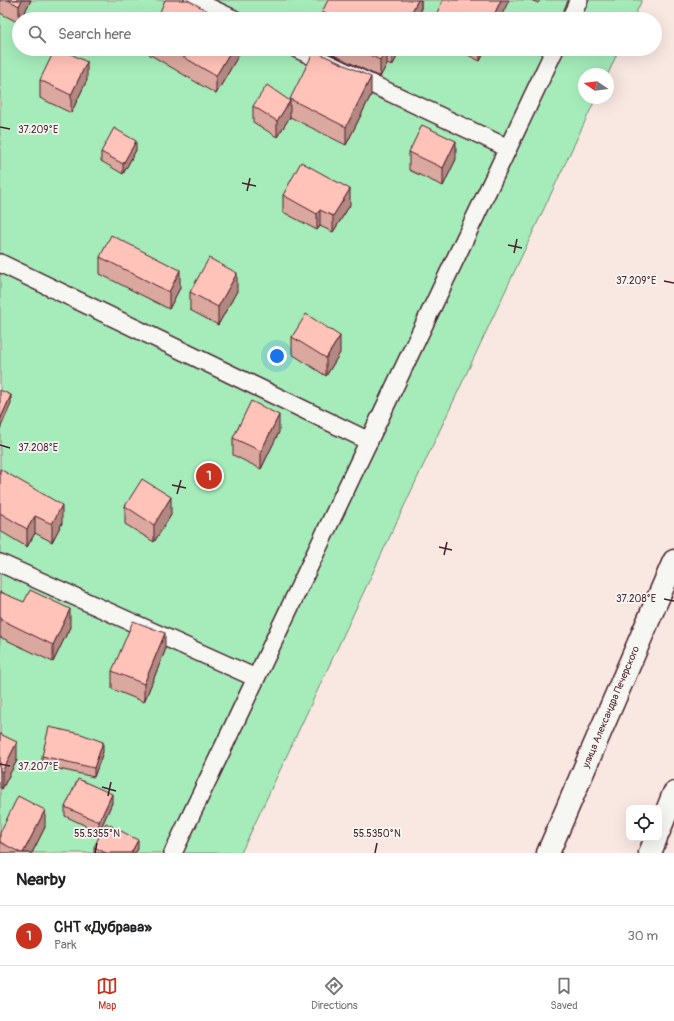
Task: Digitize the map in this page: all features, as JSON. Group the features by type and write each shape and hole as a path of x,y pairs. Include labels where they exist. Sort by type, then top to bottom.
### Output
{"main road":[{"name":"улица Александра Печерского","path":"548,853 673,566"},
{"path":"662,823 674,793"},
{"path":"650,853 655,841"}],"lane":[{"path":"193,0 219,12"},
{"path":"573,12 579,0"},
{"path":"312,56 508,148"},
{"path":"173,853 552,56"},
{"path":"0,263 369,441"},
{"path":"0,563 256,678"}],"green space":[{"path":"0,0 642,0 636,12 12,12 12,56 616,56 611,68 578,68 578,104 593,104 241,853 0,853"}],"building":[{"path":"8,0 22,0 19,6"},
{"path":"165,0 188,0 209,12 160,12"},
{"path":"328,0 418,0 412,12 322,12"},
{"path":"443,0 501,0 495,12 437,12"},
{"path":"52,56 75,56 87,62 71,95 40,80"},
{"path":"182,56 228,56 216,76"},
{"path":"312,56 325,56 371,77 346,127 290,99"},
{"path":"372,56 382,56 380,60"},
{"path":"267,85 290,101 277,121 253,106"},
{"path":"422,125 456,141 443,168 409,152"},
{"path":"114,128 136,141 123,164 101,152"},
{"path":"301,162 350,189 333,216 320,210 317,214 283,195"},
{"path":"111,235 180,270 169,292 100,257"},
{"path":"209,258 237,273 218,307 190,292"},
{"path":"306,314 340,336 326,358 292,337"},
{"path":"0,390 11,395 0,420"},
{"path":"251,401 279,415 261,451 233,438"},
{"path":"0,469 62,505 52,524 35,516 27,529 0,513"},
{"path":"142,479 171,497 154,525 125,506"},
{"path":"30,590 70,609 53,645 0,619 0,592 24,602"},
{"path":"133,621 165,633 144,684 112,671"},
{"path":"49,727 81,734 103,742 94,768 42,756"},
{"path":"0,734 17,742 2,772 0,771"},
{"path":"78,779 112,794 99,822 65,807"},
{"path":"18,796 45,810 23,853 0,842 0,833"},
{"path":"106,823 138,840 131,853 106,853 94,847"}],"place":[{"name":"СНТ «Дубрава»","path":"209,476"}]}
